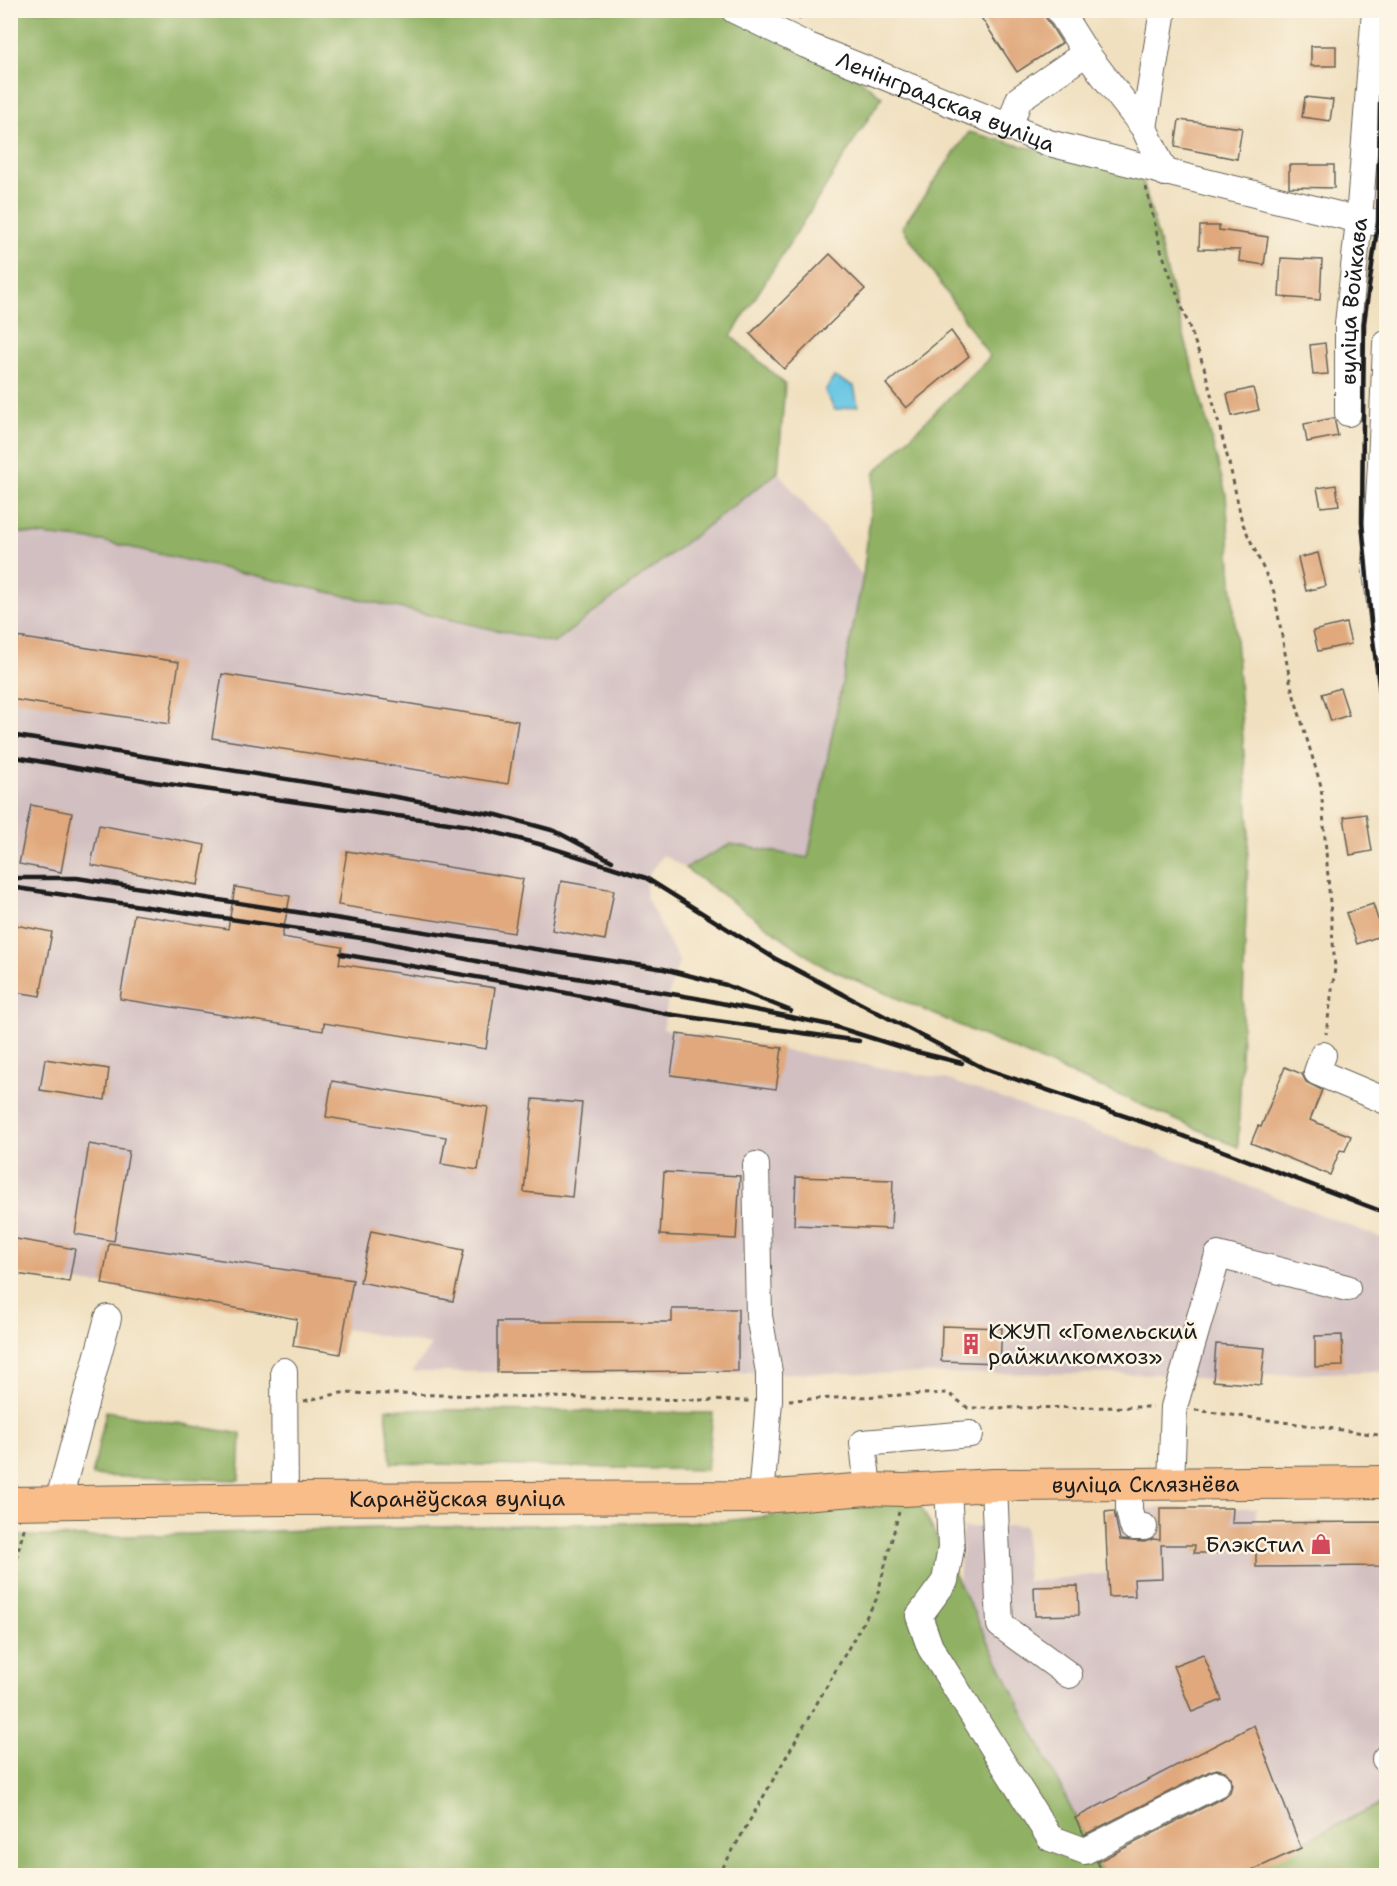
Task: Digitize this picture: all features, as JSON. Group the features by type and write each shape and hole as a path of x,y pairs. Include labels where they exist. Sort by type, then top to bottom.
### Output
{"main road":[{"name":"вуліца Склязнёва","path":"904,1490 994,1485 1386,1482"},
{"name":"Каранёўская вуліца","path":"33,1503 285,1499 761,1497 904,1490"}],"street":[{"name":"Ленінградская вуліца","path":"734,10 806,45 1050,143 1359,220 1386,224"},
{"path":"1059,10 1086,53 1141,122 1165,173"},
{"path":"1141,122 1162,10"},
{"name":"вуліца Войкава","path":"1348,413 1348,324 1359,220 1375,10"},
{"path":"1009,128 1019,99 1086,53"},
{"name":"вуліца Войкава","path":"1386,344 1384,469 1375,565 1386,648"},
{"path":"1323,1055 1317,1072 1386,1101"},
{"path":"756,1165 759,1316 768,1371 769,1401 761,1497"},
{"path":"1172,1483 1174,1407 1218,1255 1347,1288"},
{"path":"33,1503 108,1318"},
{"path":"284,1371 285,1499"},
{"path":"868,1490 863,1443 970,1434"},
{"path":"1130,1484 1129,1510 1133,1527 1144,1527"},
{"path":"994,1485 1000,1625 1069,1676"},
{"path":"948,1487 951,1548 945,1581 919,1616 930,1647 1050,1838 1085,1851 1217,1784"}],"path":[{"path":"1140,165 1161,250 1204,367 1232,471 1242,522 1274,592 1290,686 1321,786 1335,968 1323,1055"},
{"path":"285,1406 341,1393 769,1401 948,1393 968,1408 1174,1407 1386,1436"},
{"path":"718,1875 876,1600 904,1490"},
{"path":"10,1666 13,1570 33,1503"}],"shaded area":[{"path":"778,472 863,576 808,858 731,844 685,868 663,855 646,878 646,897 679,961 669,993 663,1029 945,1079 1213,1172 1386,1240 1386,1371 1263,1375 1261,1385 1164,1374 412,1372 431,1345 345,1329 340,1354 293,1346 297,1319 102,1284 69,1282 11,1273 10,532 102,541 554,643"},
{"path":"1160,1508 1256,1508 1256,1523 1386,1522 1386,1803 1301,1848 1254,1725 1075,1818 959,1583 963,1528 1025,1525 1027,1582 1108,1573 1105,1512"}],"green space":[{"path":"10,11 780,11 785,20 882,97 731,336 785,384 778,472 554,643 102,541 11,532"},
{"path":"969,132 1142,177 1226,494 1249,826 1238,1147 821,965 685,868 731,844 808,858 863,576 875,472 990,357 902,227"},
{"path":"386,1409 713,1413 707,1470 391,1463"},
{"path":"106,1411 241,1434 239,1480 92,1476"},
{"path":"918,1500 1104,1875 11,1876 11,1536 94,1537 724,1521"},
{"path":"1386,1801 1386,1875 1235,1875"}],"water":[{"path":"834,377 854,386 858,406 835,410 825,391"}],"building":[{"path":"976,10 1044,10 1046,18 1062,43 1017,72"},
{"path":"1311,46 1336,46 1336,66 1311,66"},
{"path":"1305,97 1333,100 1330,121 1302,117"},
{"path":"1179,120 1242,128 1237,159 1175,147"},
{"path":"1289,165 1334,165 1334,188 1289,187"},
{"path":"1200,226 1219,226 1219,230 1268,237 1264,265 1239,261 1240,250 1199,249"},
{"path":"830,254 865,289 784,369 750,334"},
{"path":"1281,258 1322,260 1320,300 1279,297"},
{"path":"951,331 969,356 906,408 886,384"},
{"path":"1325,343 1328,374 1313,375 1310,345"},
{"path":"1253,388 1259,410 1232,416 1227,394"},
{"path":"1334,418 1338,436 1307,442 1304,424"},
{"path":"1336,485 1339,505 1321,507 1317,488"},
{"path":"1318,553 1326,586 1306,591 1298,558"},
{"path":"1346,623 1351,644 1318,651 1313,631"},
{"path":"10,636 179,662 169,724 10,699"},
{"path":"222,674 518,721 508,784 212,738"},
{"path":"1340,688 1349,715 1331,721 1322,694"},
{"path":"31,805 72,813 61,872 19,864"},
{"path":"1366,814 1372,851 1350,855 1344,817"},
{"path":"99,825 205,845 198,885 91,865"},
{"path":"347,851 523,879 514,933 338,905"},
{"path":"561,881 614,890 605,940 552,930"},
{"path":"235,887 290,896 282,937 342,947 339,964 495,988 486,1049 324,1023 323,1031 120,999 134,914 228,929"},
{"path":"1373,904 1383,935 1357,944 1346,913"},
{"path":"10,924 52,932 40,996 10,991"},
{"path":"677,1034 782,1048 776,1089 671,1075"},
{"path":"45,1059 109,1069 105,1100 40,1090"},
{"path":"1285,1067 1302,1074 1306,1082 1322,1090 1310,1120 1351,1136 1345,1151 1340,1150 1330,1175 1251,1143 1258,1126 1261,1127"},
{"path":"332,1081 488,1107 478,1170 441,1164 446,1137 326,1117"},
{"path":"533,1099 582,1103 572,1197 524,1192"},
{"path":"89,1144 129,1151 114,1241 75,1234"},
{"path":"664,1172 740,1176 736,1239 660,1235"},
{"path":"796,1177 893,1180 891,1229 794,1225"},
{"path":"371,1231 464,1250 453,1301 360,1282"},
{"path":"10,1238 75,1249 69,1282 10,1273"},
{"path":"109,1243 353,1280 340,1354 293,1346 297,1319 102,1284"},
{"path":"672,1309 738,1309 738,1371 497,1372 497,1322 672,1322"},
{"name":"КЖУП «Гомельский райжилкомхоз»","path":"942,1326 1002,1328 1000,1363 941,1361"},
{"path":"1342,1335 1343,1366 1315,1367 1315,1336"},
{"path":"1216,1344 1265,1348 1261,1385 1213,1381"},
{"path":"1160,1508 1233,1508 1232,1523 1386,1522 1386,1566 1256,1567 1256,1544 1218,1545 1218,1553 1194,1553 1195,1545 1161,1545 1162,1578 1134,1579 1135,1596 1109,1597 1105,1512 1114,1511 1120,1540 1144,1542 1153,1539 1160,1540"},
{"path":"1078,1586 1079,1615 1035,1616 1034,1587"},
{"path":"1203,1654 1222,1700 1192,1712 1173,1666"},
{"path":"1254,1725 1301,1848 1242,1875 1104,1875 1097,1862 1224,1797 1230,1792 1231,1778 1225,1771 1217,1769 1210,1771 1084,1835 1075,1818"}],"railway":[{"path":"1386,21 1380,103 1378,222 1364,323 1362,522 1372,632 1386,731"},
{"path":"10,735 497,815 555,831 612,861"},
{"path":"10,756 154,782 470,826 539,844 646,878 774,958 985,1069 1178,1134 1386,1213"},
{"path":"10,878 77,878 664,969 726,985 791,1011"},
{"path":"10,887 368,939 481,962 696,998 830,1025 913,1051 962,1063"},
{"path":"341,954 552,990 667,1014 859,1041"}],"place":[{"name":"КЖУП «Гомельский райжилкомхоз»","path":"971,1344"},
{"name":"БлэкСтил","path":"1321,1544"}]}
